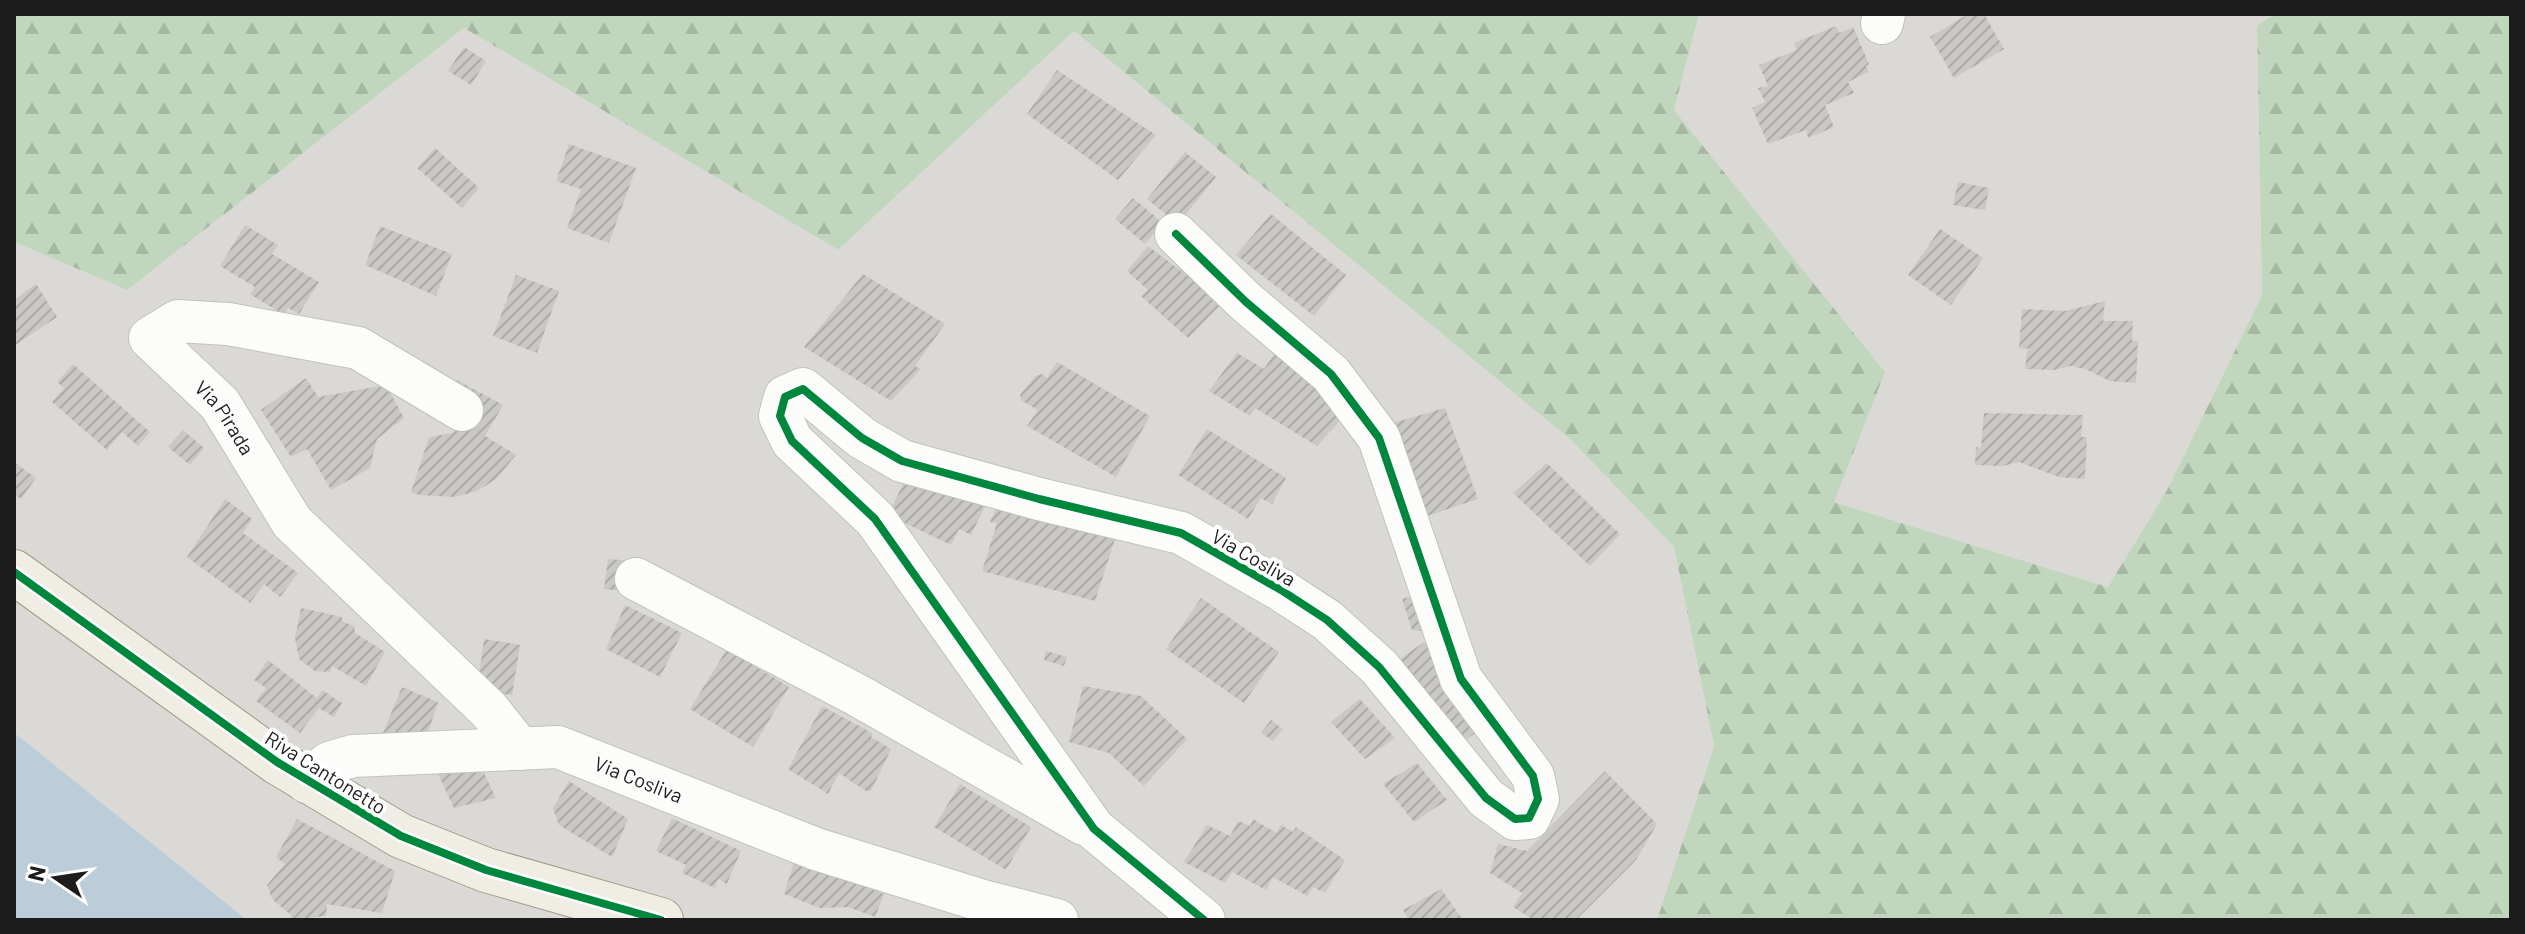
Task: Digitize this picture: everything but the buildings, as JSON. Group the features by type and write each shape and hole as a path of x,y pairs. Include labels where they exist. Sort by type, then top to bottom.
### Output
{"main road":[{"name":"Riva Cantonetto","path":"14,572 307,782 401,836 486,870 661,920"}],"street":[{"name":"Via Cosliva","path":"1176,234 1246,302 1331,374 1379,438 1461,679 1533,776 1538,799 1529,818 1515,819 1496,805 1379,667 1327,620 1181,533 1039,499 902,461 862,438 803,389 785,397 780,416 792,441 875,519 1094,829 1204,920"},
{"name":"Via Pirada","path":"462,410 358,348 228,324 178,321 150,338 220,404 292,522 478,699 520,749"},
{"path":"636,579 857,695 1094,829"},
{"name":"Via Cosliva","path":"307,782 329,763 353,756 558,747 816,849 983,901 1057,920"}],"shaded area":[{"path":"1699,14 2274,14 2257,26 2262,295 2167,490 2108,587 1834,502 1674,110"},
{"path":"464,28 838,250 1074,31 1571,440 1674,547 1714,746 1657,920 247,920 14,735 14,242 127,290"}],"green space":[{"path":"14,14 1699,14 1674,110 1885,372 1834,502 2108,587 2167,490 2262,295 2257,26 2274,14 2511,14 2511,920 1657,920 1714,746 1674,547 1571,440 1074,31 838,250 464,28 127,290 14,242"}],"water":[{"path":"14,735 17,735 247,920 14,920"}],"cycle path":[{"path":"1176,234 1246,302 1331,374 1379,438 1461,679 1533,776 1538,799 1529,818 1515,819 1486,798 1379,667 1327,620 1181,533 1039,499 902,461 862,438 803,389 785,397 780,416 792,441 875,519 1094,829 1204,920"},
{"path":"14,572 277,762 401,836 486,870 661,920"}]}
